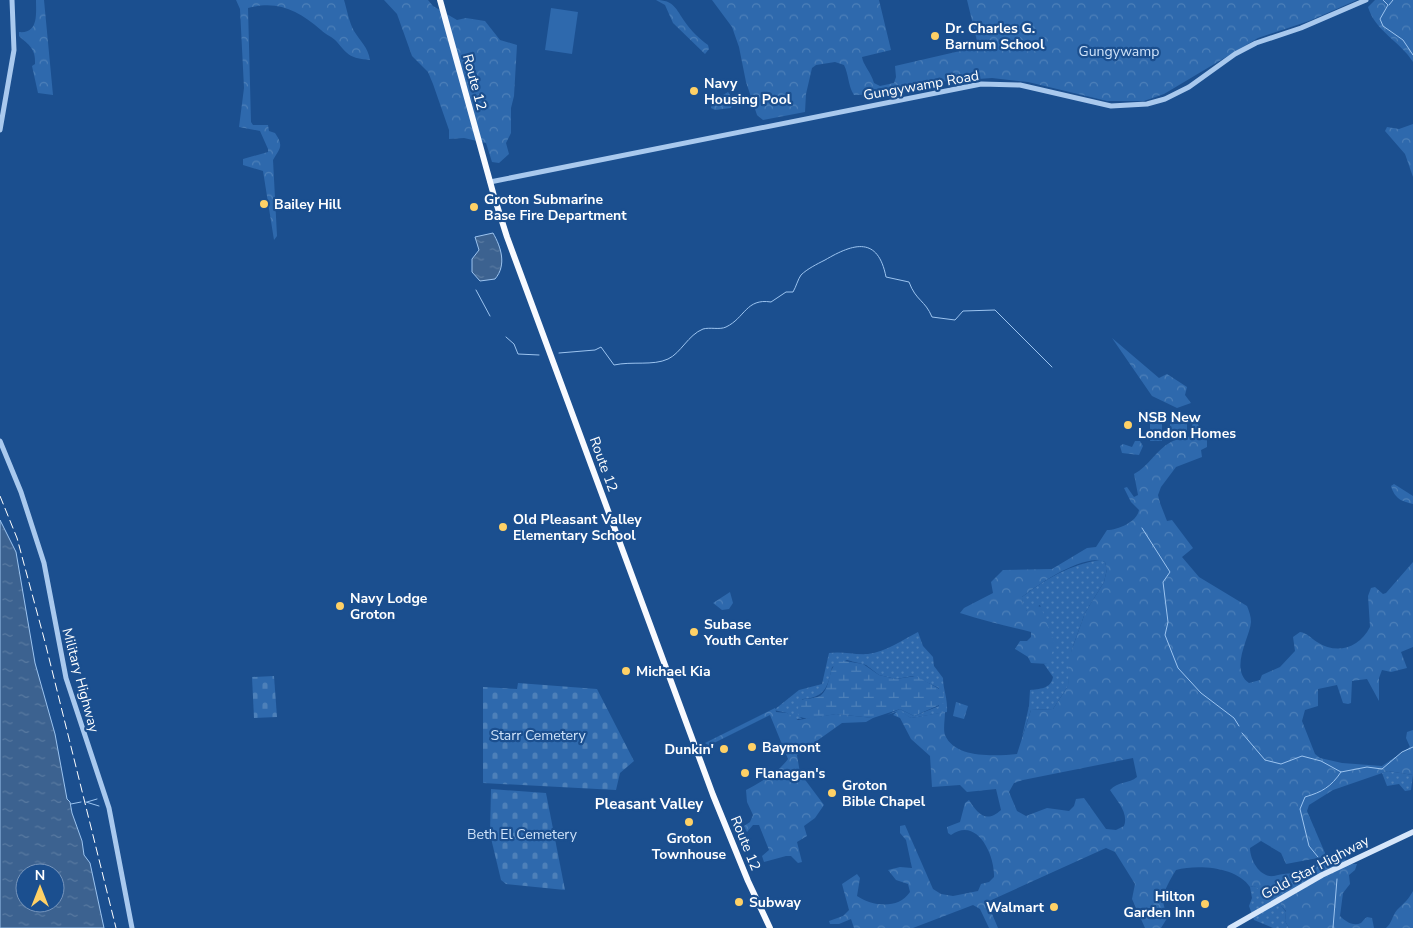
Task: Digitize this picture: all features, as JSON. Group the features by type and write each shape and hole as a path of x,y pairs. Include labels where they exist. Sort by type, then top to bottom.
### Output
{"highway":[{"name":"Route 12","path":"440,0 490,182 546,343 713,795 748,881 770,928"}],"main road":[{"name":"Gold Star Highway","path":"1230,928 1322,875 1413,832"}],"street":[{"path":"0,130 14,50 12,0"},
{"name":"Gungywamp Road","path":"490,182 972,86 1020,85 1111,106 1147,104 1173,96 1189,87 1235,54 1256,43 1301,28 1366,0"},
{"name":"Military Highway","path":"0,441 21,492 40,548 66,678 83,734 110,808 132,928"}],"green space":[{"path":"36,0 44,0 53,95 38,93 32,66 35,64 34,55 31,48 19,36 19,32 30,30 35,22"},
{"path":"236,0 344,0 352,27 366,48 370,60 350,56 334,39 304,17 288,9 269,5 248,8 251,122 253,125 268,125 269,131 275,133 280,144 273,160 277,236 274,240 263,171 243,165 243,159 268,152 268,149 260,131 239,127 244,88 240,9"},
{"path":"384,0 428,0 433,6 457,20 466,18 485,21 500,40 517,45 514,96 511,108 511,133 506,143 509,154 499,163 492,162 486,143 464,138 449,139 449,130 428,72 412,56 397,14"},
{"path":"656,0 662,0 674,6 690,29 708,45 709,49 705,54 673,23 665,5"},
{"name":"Gungywamp","path":"712,0 879,0 891,50 862,57 874,83 880,86 894,83 896,77 895,66 973,48 977,41 967,0 1357,0 1309,21 1258,38 1164,94 1144,101 1107,101 1028,82 992,78 936,82 887,94 854,95 844,65 835,62 816,65 812,68 806,94 805,112 763,120 757,115 746,82 739,47 732,27"},
{"path":"1375,0 1413,0 1413,62 1376,23 1371,15 1368,7"},
{"path":"551,8 578,12 572,54 545,50"},
{"path":"728,92 733,99 731,108 715,110 711,108 712,102 722,102 723,95"},
{"path":"1413,124 1413,177 1405,154 1385,131 1387,127 1399,129"},
{"path":"1112,338 1159,378 1167,374 1187,387 1185,395 1191,403 1177,408 1152,396"},
{"path":"1194,417 1207,441 1207,447 1201,450 1202,457 1176,467 1161,487 1158,495 1167,521 1172,520 1193,548 1182,557 1199,577 1247,606 1251,622 1242,653 1241,670 1243,677 1249,683 1260,680 1262,675 1280,667 1295,651 1293,637 1300,632 1332,648 1340,649 1347,647 1360,640 1370,627 1368,596 1371,588 1375,587 1383,594 1386,593 1413,562 1413,647 1401,652 1407,668 1391,672 1382,670 1379,678 1379,701 1367,679 1352,681 1351,703 1348,704 1343,703 1337,685 1318,689 1318,706 1305,710 1302,721 1315,754 1320,758 1342,763 1382,766 1410,747 1406,738 1407,732 1413,730 1413,775 1388,771 1333,790 1309,805 1307,811 1325,853 1323,857 1286,864 1281,853 1261,841 1250,848 1254,863 1264,874 1269,876 1289,873 1298,875 1294,881 1264,892 1254,886 1250,887 1244,880 1227,871 1206,867 1176,870 1163,898 1163,904 1169,915 1161,928 1145,928 1132,899 1135,884 1115,852 1106,848 987,902 998,928 989,928 980,909 973,905 913,928 854,928 851,919 839,924 830,924 829,921 843,916 849,910 842,884 857,874 860,878 857,896 870,902 892,904 905,898 910,892 908,884 896,880 888,870 900,867 912,868 906,840 900,833 900,826 905,825 933,889 941,894 953,896 978,891 981,884 989,882 994,877 991,858 983,841 969,830 960,830 951,835 948,833 947,827 960,822 965,803 969,800 982,815 991,816 996,814 1001,810 996,789 967,792 960,785 932,787 930,756 911,739 900,718 893,715 899,710 911,718 945,712 945,735 950,743 958,748 977,754 1017,754 1031,710 1053,709 1068,686 1069,661 1072,649 1085,613 1104,582 1107,569 1105,562 1096,560 1086,562 1062,571 1022,597 1022,602 1027,611 1031,610 1035,605 1041,607 1055,645 1048,664 1031,663 1028,657 1015,649 1020,641 1027,641 1031,637 1031,632 960,613 964,608 993,593 991,582 1003,570 1052,569 1087,548 1096,547 1107,530 1116,529 1131,522 1139,510 1131,502 1124,488 1127,487 1134,497 1138,495 1134,474 1144,467 1166,445 1174,440 1193,435 1196,432 1192,426","holes":["1133,758 1137,777 1131,781 1116,785 1110,790 1122,807 1125,816 1124,826 1116,830 1106,829 1084,798 1076,799 1074,806 1069,811 1047,808 1026,816 1017,811 1009,792 1014,783 1023,780"]},
{"path":"1150,424 1162,424 1162,441 1150,441"},
{"path":"1170,424 1187,424 1187,434 1170,434"},
{"path":"1135,441 1140,441 1143,446 1139,455 1122,453 1120,446 1123,444 1132,447"},
{"path":"1394,484 1413,496 1413,504 1397,497 1391,486"},
{"path":"1100,560 1105,562 1107,569 1104,582 1085,613 1072,649 1068,686 1053,709 1031,710 1022,737 1029,706 1030,690 1041,689 1047,686 1053,677 1044,664 1048,664 1044,619 1040,605 1029,612 1023,606 1022,597 1059,573 1079,565"},
{"path":"730,592 733,603 729,609 722,610 713,603"},
{"path":"918,632 923,646 933,657 934,666 943,678 947,712 911,718 899,711 887,715 900,709 914,716 939,706 939,688 913,676 896,679 879,675 866,665 847,660 832,667 827,686 820,694 815,697 802,699 800,717 802,719 793,719 787,713 774,710 799,690 822,684 829,653 875,653"},
{"path":"839,660 863,664 879,675 896,679 916,676 943,691 944,703 914,716 900,709 873,718 836,714 808,719 800,717 797,713 800,700 818,697 824,692 835,663"},
{"path":"274,676 277,717 254,718 252,677"},
{"name":"Starr Cemetery","path":"518,683 597,689 634,761 620,773 616,790 483,783 483,687 517,689"},
{"path":"956,702 968,706 964,719 953,716"},
{"path":"775,708 776,712 787,713 798,720 836,714 873,718 866,722 842,723 797,755 800,773 824,805 815,818 804,826 807,836 797,842 802,862 798,863 791,856 764,862 762,856 769,850 759,825 753,825 747,832 744,826 750,822 753,815 747,802 746,790 774,773 788,759 770,715 714,743 708,745 705,743"},
{"path":"1388,771 1413,775 1411,790 1405,791 1399,784 1387,786 1382,773"},
{"name":"Beth El Cemetery","path":"491,789 546,793 565,890 506,884 501,880 490,834"},
{"path":"1339,856 1352,864 1281,906 1286,912 1285,921 1289,928 1273,928 1254,920 1249,906 1252,898 1250,887 1254,886 1264,891 1294,881 1300,871"},
{"path":"1352,864 1357,864 1355,870 1349,875 1350,884 1343,893 1340,916 1352,924 1361,923 1367,917 1372,918 1374,928 1289,928 1285,921 1286,911 1281,906 1281,901"},
{"path":"1413,891 1413,928 1386,928 1397,910"}],"water":[{"path":"493,233 502,256 501,268 495,279 480,281 472,272 472,259 479,250 475,237"},
{"path":"0,520 16,552 35,663 55,734 67,799 70,802 82,841 84,855 90,863 104,928 0,928"}],"waterway":[{"path":"1383,0 1388,5 1380,19 1383,26 1403,40 1413,55"},
{"path":"1389,5 1393,0"},
{"path":"559,353 595,350 601,347 614,365 649,363 668,359 677,353 693,335 703,329 726,327 756,303 771,302 786,292 793,292 801,275 812,267 846,250 863,247 871,249 877,255 886,277 909,282 932,317 955,320 963,311 995,310 1052,367"},
{"path":"476,290 490,316"},
{"path":"506,337 514,344 518,354 539,355"},
{"path":"1142,528 1170,572 1163,582 1168,622 1165,635 1178,668 1201,693 1234,718 1239,726"},
{"path":"1242,733 1265,760 1281,764 1302,756 1321,761 1341,772 1367,767 1382,769 1402,752 1413,747"},
{"path":"1318,857 1309,846 1300,809 1305,797 1326,788 1334,782 1341,772"},
{"path":"87,802 97,799"},
{"path":"71,804 81,802"},
{"path":"86,802 99,806"},
{"path":"1333,928 1337,879"}],"railway":[{"path":"0,496 17,538 45,642 116,928"}],"place":[{"name":"Dr. Charles G. Barnum School","path":"935,36"},
{"name":"Navy Housing Pool","path":"694,91"},
{"name":"Bailey Hill","path":"264,204"},
{"name":"Groton Submarine Base Fire Department","path":"474,207"},
{"name":"NSB New London Homes","path":"1128,425"},
{"name":"Old Pleasant Valley Elementary School","path":"503,527"},
{"name":"Navy Lodge Groton","path":"340,606"},
{"name":"Subase Youth Center","path":"694,632"},
{"name":"Michael Kia","path":"626,671"},
{"name":"Baymont","path":"752,747"},
{"name":"Dunkin'","path":"724,749"},
{"name":"Flanagan's","path":"745,773"},
{"name":"Groton Bible Chapel","path":"832,793"},
{"name":"Groton Townhouse","path":"689,822"},
{"name":"Subway","path":"739,902"},
{"name":"Hilton Garden Inn","path":"1205,904"},
{"name":"Walmart","path":"1054,907"}],"district":[{"name":"Pleasant Valley","path":"649,804"}]}
